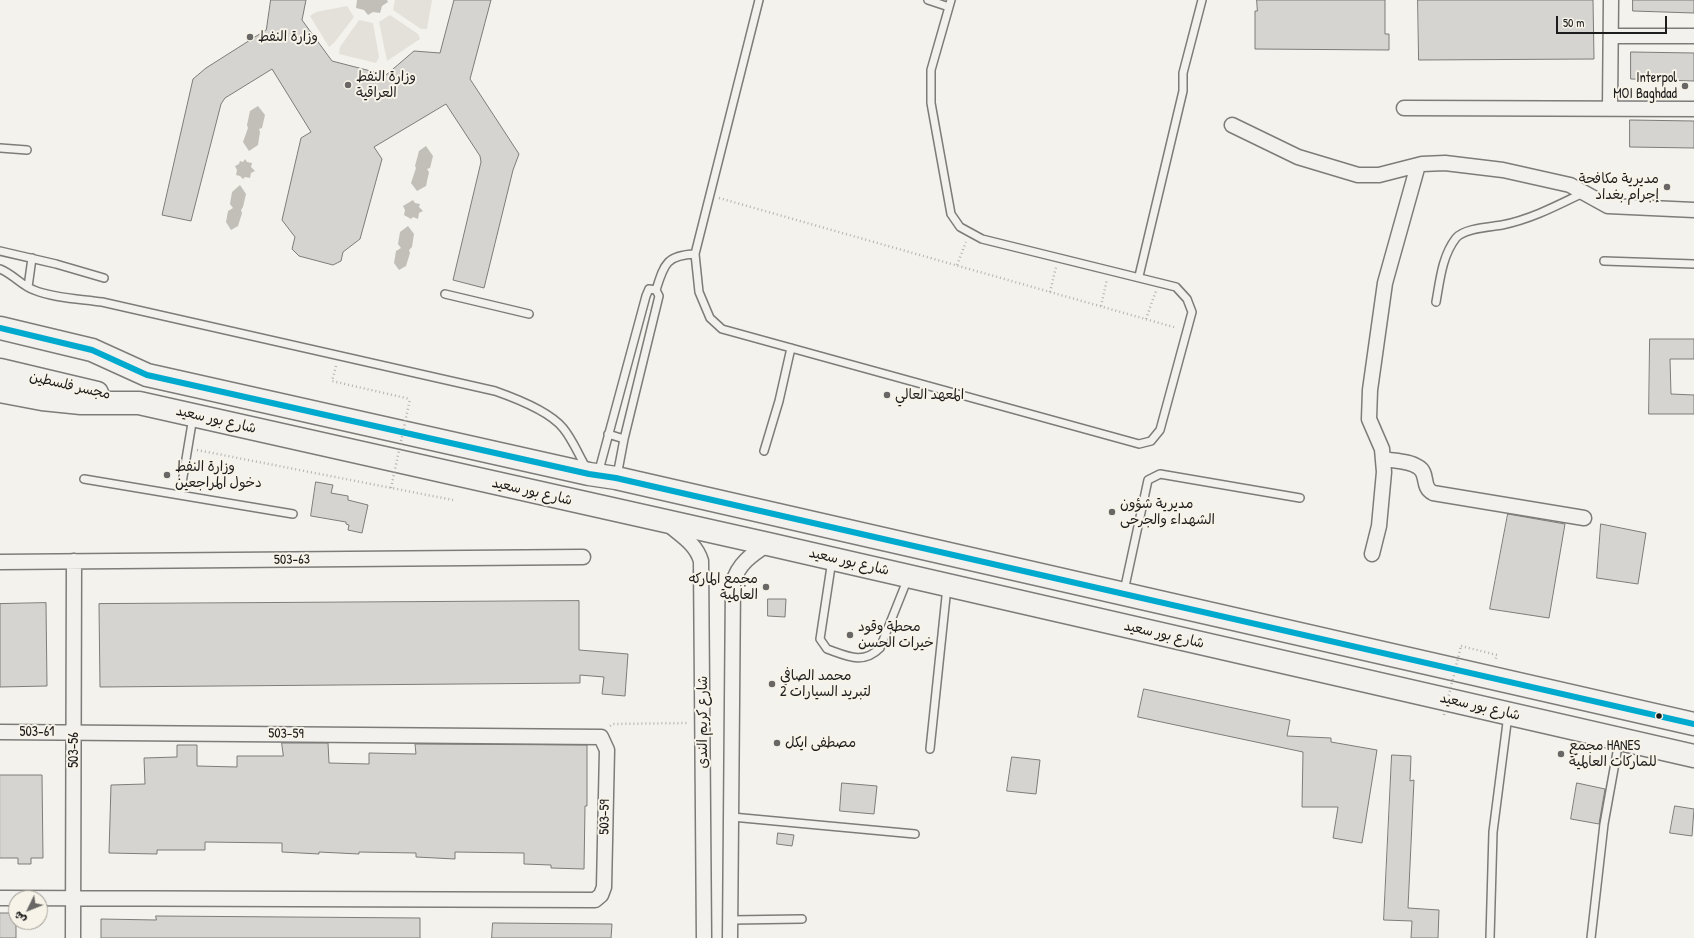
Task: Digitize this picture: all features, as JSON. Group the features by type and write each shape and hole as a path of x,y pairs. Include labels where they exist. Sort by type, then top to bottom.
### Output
{"main road":[{"name":"شارع بور سعيد","path":"0,328 92,350 147,375 601,476 1694,724"},
{"path":"0,342 147,375"},
{"name":"مجسر فلسطين","path":"0,370 139,403"},
{"name":"شارع بور سعيد","path":"5,395 81,402 139,403 768,544 1694,756"}],"street":[{"path":"1610,108 1611,0"},
{"path":"1611,36 1694,36"},
{"path":"1404,108 1694,109"},
{"path":"1232,125 1298,157 1358,175 1379,175 1418,165 1445,162 1503,170 1570,185 1585,192 1603,204 1614,207 1694,210"},
{"path":"1372,554 1380,518 1384,481 1384,459 1369,418 1370,390 1385,283 1418,165"},
{"path":"1384,459 1418,466 1424,474 1426,486 1433,493 1584,518"},
{"name":"شارع كريم الندى","path":"665,522 693,545 698,551 702,561 704,938"},
{"path":"730,938 733,583 736,572 743,562 751,554 768,544"},
{"name":"503-63","path":"0,562 583,557"},
{"name":"503-56","path":"73,938 74,562"},
{"name":"503-61","path":"0,732 74,733"},
{"name":"503-59","path":"73,897 595,900 602,895 604,886 607,750 601,737 74,733"},
{"path":"0,898 73,897"}],"lane":[{"path":"759,0 695,254 699,292 710,318 722,329 1139,444 1151,441 1160,430 1192,312 1187,299 1176,287 1139,276 982,239 960,227 951,214 932,103 931,70 950,3 928,0"},
{"path":"1139,276 1183,91 1185,66 1202,0"},
{"path":"0,148 27,150"},
{"path":"1436,302 1445,256 1457,236 1476,229 1503,225 1540,214 1585,192"},
{"path":"0,251 32,258 104,278"},
{"path":"601,476 624,439 659,296 656,290 661,273 668,262 679,254 695,254"},
{"path":"28,287 32,258"},
{"path":"1604,261 1694,264"},
{"path":"0,269 14,276 28,287 41,292 102,302 479,387 510,396 554,419 564,429 601,476"},
{"path":"601,476 608,434 646,296 649,289 656,290"},
{"path":"445,294 528,314"},
{"path":"764,451 779,401 791,348"},
{"path":"180,495 194,415"},
{"path":"608,434 624,439"},
{"path":"1124,594 1148,480 1160,474 1300,498"},
{"path":"84,479 293,514"},
{"path":"832,559 820,639 827,649 856,659 872,657 880,648 908,576"},
{"path":"930,749 947,585"},
{"path":"1490,938 1493,832 1508,713"},
{"path":"1591,938 1604,824 1620,739"},
{"path":"732,817 915,834"},
{"path":"731,920 802,919"}],"path":[{"path":"709,195 1187,331"},
{"path":"957,266 970,232"},
{"path":"1050,292 1059,257"},
{"path":"1101,306 1110,269"},
{"path":"1146,319 1159,282"},
{"path":"338,356 332,381 410,399 391,488"},
{"path":"188,448 454,500"},
{"path":"1444,715 1461,646 1497,655"},
{"path":"601,737 606,729 613,724 703,723"}],"shaded area":[{"path":"357,0 387,0 388,2 382,6 380,13 373,12 368,15 364,10 356,8"},
{"path":"395,0 432,0 427,29 421,29 393,10"},
{"path":"347,6 354,17 334,43 329,47 310,16 316,12"},
{"path":"390,15 418,34 420,39 387,61 379,22"},
{"path":"359,20 373,23 379,57 376,63 339,54 340,47"},
{"path":"258,106 265,115 262,128 259,129 258,145 249,151 243,142 248,128 247,125 250,111"},
{"path":"426,146 433,156 430,168 427,169 429,172 426,186 417,191 411,183 416,168 415,166 419,151"},
{"path":"245,159 247,162 252,163 251,167 255,171 251,173 250,178 245,177 243,179 236,175 237,170 235,166 239,164 240,161 243,162"},
{"path":"240,185 246,194 238,226 231,230 226,222 228,211 233,208 230,204 232,192"},
{"path":"413,200 415,203 420,204 419,207 423,211 419,213 418,219 413,217 411,219 404,215 405,210 403,206"},
{"path":"408,226 414,234 412,247 409,250 410,253 406,266 399,270 394,263 396,251 401,248 398,244 400,232"}],"building":[{"path":"271,0 306,0 302,20 332,61 386,75 414,51 440,53 454,0 491,0 470,79 519,154 513,170 484,288 453,280 481,162 480,156 446,104 374,147 382,159 360,239 343,252 341,261 333,265 299,256 292,249 295,237 282,220 301,138 311,132 272,69 225,98 221,104 191,221 162,215 193,79 206,68 266,30"},
{"path":"1257,0 1385,0 1385,34 1389,34 1389,50 1255,49 1255,11 1257,11"},
{"path":"1418,0 1593,0 1594,59 1419,60"},
{"path":"1633,0 1694,0 1694,13 1633,11"},
{"path":"1631,52 1694,53 1694,81 1631,79"},
{"path":"1630,120 1694,121 1694,148 1630,147"},
{"path":"1650,339 1694,339 1694,359 1670,359 1671,394 1694,395 1694,414 1649,414"},
{"path":"316,482 333,485 331,493 348,496 348,500 368,505 362,533 348,530 349,525 346,524 346,522 311,516"},
{"path":"1508,514 1565,524 1549,618 1490,609"},
{"path":"1601,524 1646,533 1638,584 1597,578"},
{"path":"768,599 786,599 785,617 768,616"},
{"path":"579,601 579,650 628,654 625,696 602,694 604,677 580,675 580,683 100,687 99,604"},
{"path":"46,603 47,686 0,687 0,604"},
{"path":"1144,689 1290,720 1287,736 1331,738 1331,742 1377,750 1362,843 1333,838 1338,807 1302,807 1303,752 1138,717"},
{"path":"282,743 328,743 329,763 369,764 369,753 416,754 415,744 587,745 587,806 585,806 584,869 551,868 551,865 524,864 524,853 455,852 455,859 416,857 416,853 359,852 359,854 319,852 319,854 282,852 282,843 205,842 205,850 157,850 157,854 109,853 111,785 145,784 144,758 177,757 177,745 197,745 197,766 237,767 237,756 283,756"},
{"path":"1392,755 1411,756 1410,781 1414,780 1408,908 1439,910 1438,938 1411,938 1412,921 1384,920"},
{"path":"1012,757 1040,760 1036,794 1007,791"},
{"path":"0,775 42,775 43,858 31,858 31,864 18,864 18,858 0,858"},
{"path":"842,783 877,786 874,814 840,811"},
{"path":"1577,783 1605,789 1599,824 1571,819"},
{"path":"1675,806 1694,809 1692,836 1670,833"},
{"path":"778,833 794,835 792,846 777,844"},
{"path":"0,913 8,913 8,930 16,930 16,938 0,938"},
{"path":"156,916 420,918 420,938 101,938 101,919 156,920"},
{"path":"493,923 612,924 611,938 492,938"}],"transit line":[{"path":"0,328 92,350 147,375 589,474 616,478 1694,724"}],"place":[{"name":"وزارة النفط","path":"250,37"},
{"name":"وزارة النفط العراقية","path":"348,85"},
{"name":"Interpol MOI Baghdad","path":"1685,86"},
{"name":"مديرية مكافحة إجرام بغداد","path":"1667,187"},
{"name":"المعهد العالي","path":"887,395"},
{"name":"وزارة النفط دخول المراجعين","path":"167,475"},
{"name":"مديرية شؤون الشهداء والجرحى","path":"1112,512"},
{"name":"مجمع الماركه العالمية","path":"766,587"},
{"name":"محطة وقود خيرات الحسن","path":"850,635"},
{"name":"محمد الصافي لتبريد السيارات 2","path":"772,684"},
{"name":"مصطفى ايكل","path":"777,743"},
{"name":"مجمع HANES للماركات العالمية","path":"1561,754"}]}
